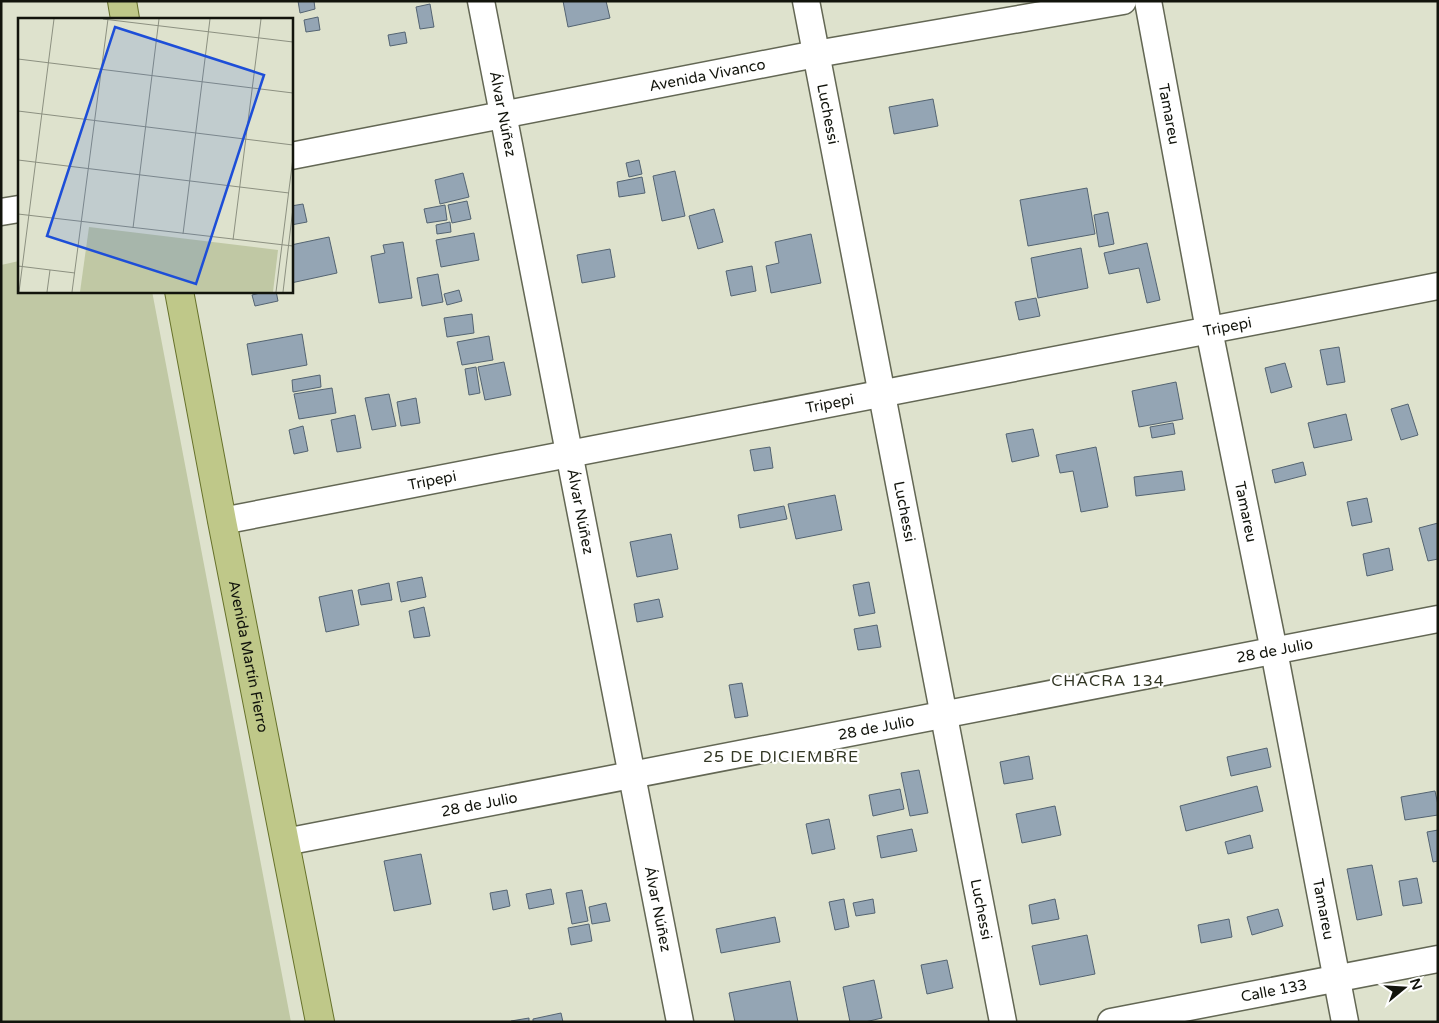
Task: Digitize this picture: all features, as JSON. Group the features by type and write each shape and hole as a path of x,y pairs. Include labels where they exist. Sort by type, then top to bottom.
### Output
{"main road":[{"path":"122,1 125,18"},
{"name":"Avenida Martín Fierro","path":"179,292 320,1022"}],"street":[{"name":"Álvar Núñez","path":"481,1 680,1022"},
{"name":"Luchessi","path":"806,1 1003,1022"},
{"name":"Avenida Vivanco","path":"292,156 816,54 1123,1"},
{"name":"Tamareu","path":"1148,1 1209,330 1274,651 1345,1022"},
{"path":"1,212 18,209"},
{"name":"Tripepi","path":"222,520 1438,286"},
{"name":"28 de Julio","path":"285,842 1438,619"},
{"name":"Calle 133","path":"1111,1022 1438,959"}],"green space":[{"path":"18,261 18,292 152,292 291,1022 1,1022 1,265"}],"building":[{"path":"298,1 314,1 315,9 300,13"},
{"path":"563,1 606,1 610,18 568,27"},
{"path":"430,4 434,27 420,29 416,7"},
{"path":"318,17 320,30 306,32 304,20"},
{"path":"405,32 407,43 390,46 388,35"},
{"path":"933,99 938,126 894,134 889,107"},
{"path":"639,160 642,174 629,177 626,163"},
{"path":"675,171 685,216 662,221 653,176"},
{"path":"463,173 469,197 440,204 435,180"},
{"path":"642,177 645,193 619,197 617,182"},
{"path":"1087,188 1095,234 1028,246 1020,200"},
{"path":"467,201 471,219 452,223 448,205"},
{"path":"303,204 307,222 292,225 292,206"},
{"path":"445,205 447,220 427,223 424,209"},
{"path":"714,209 723,242 698,249 689,216"},
{"path":"1108,212 1114,244 1099,247 1094,215"},
{"path":"450,222 451,232 437,234 436,225"},
{"path":"474,233 479,260 441,267 436,240"},
{"path":"811,234 821,283 771,293 766,266 779,263 775,242"},
{"path":"329,237 337,273 292,283 292,245"},
{"path":"403,242 412,298 379,303 371,256 385,253 383,245"},
{"path":"1147,243 1160,300 1147,303 1139,268 1109,274 1104,253"},
{"path":"1081,248 1088,288 1038,298 1031,258"},
{"path":"610,249 615,277 582,283 577,255"},
{"path":"752,266 756,291 731,296 726,271"},
{"path":"438,274 443,302 422,306 417,278"},
{"path":"459,290 462,301 447,305 444,294"},
{"path":"264,292 276,292 278,301 255,306 252,295"},
{"path":"1036,298 1040,316 1019,320 1015,302"},
{"path":"472,314 474,333 447,337 444,318"},
{"path":"302,334 307,365 252,375 247,344"},
{"path":"489,336 493,360 462,365 457,342"},
{"path":"1339,347 1345,382 1327,385 1320,350"},
{"path":"504,362 511,395 485,400 478,367"},
{"path":"1285,363 1292,387 1271,393 1265,368"},
{"path":"476,367 480,393 469,395 465,369"},
{"path":"320,375 321,387 293,392 292,380"},
{"path":"1176,382 1183,419 1139,427 1132,391"},
{"path":"332,388 336,413 299,419 294,394"},
{"path":"389,394 396,426 372,430 365,398"},
{"path":"416,398 420,423 401,426 397,402"},
{"path":"1408,404 1418,435 1401,440 1391,409"},
{"path":"1346,414 1352,440 1314,448 1308,423"},
{"path":"355,415 361,448 337,452 331,420"},
{"path":"1173,423 1175,434 1152,438 1150,427"},
{"path":"303,426 308,451 294,454 289,430"},
{"path":"1033,429 1039,456 1012,462 1006,434"},
{"path":"770,447 773,468 754,471 750,450"},
{"path":"1096,447 1108,507 1081,512 1073,471 1060,473 1056,455"},
{"path":"1303,462 1306,475 1275,483 1272,470"},
{"path":"1182,471 1185,490 1136,496 1134,477"},
{"path":"835,495 842,530 796,539 788,504"},
{"path":"1367,498 1372,522 1352,526 1347,502"},
{"path":"784,506 787,519 740,528 738,515"},
{"path":"1438,523 1438,559 1428,561 1419,528"},
{"path":"671,534 678,569 637,577 630,542"},
{"path":"1389,548 1393,570 1367,576 1363,554"},
{"path":"422,577 426,597 401,602 397,582"},
{"path":"869,582 875,613 859,616 853,585"},
{"path":"389,583 392,600 361,605 358,590"},
{"path":"352,590 359,625 326,632 319,597"},
{"path":"659,599 663,617 637,622 634,604"},
{"path":"424,607 430,636 414,638 409,611"},
{"path":"877,625 881,647 858,650 854,629"},
{"path":"742,683 748,716 735,718 729,685"},
{"path":"1267,748 1271,767 1231,776 1227,757"},
{"path":"1029,756 1033,779 1004,784 1000,762"},
{"path":"919,770 928,813 910,816 901,773"},
{"path":"1257,786 1263,811 1186,831 1180,806"},
{"path":"900,789 904,809 873,816 869,795"},
{"path":"1435,791 1438,815 1405,820 1401,797"},
{"path":"1055,806 1061,835 1022,843 1016,814"},
{"path":"829,819 835,849 812,854 806,824"},
{"path":"912,829 917,851 881,858 877,836"},
{"path":"1438,830 1438,861 1433,862 1427,832"},
{"path":"1250,835 1253,848 1228,854 1225,842"},
{"path":"421,854 431,904 394,911 384,861"},
{"path":"1372,865 1382,915 1357,920 1347,869"},
{"path":"1417,878 1422,903 1403,906 1399,881"},
{"path":"551,889 554,904 529,909 526,894"},
{"path":"507,890 510,906 493,910 490,893"},
{"path":"582,890 588,921 572,924 566,893"},
{"path":"844,899 849,927 835,930 829,902"},
{"path":"873,899 875,913 856,916 853,903"},
{"path":"1055,899 1059,919 1032,924 1029,905"},
{"path":"606,903 610,921 592,924 589,907"},
{"path":"1278,909 1283,926 1252,935 1247,917"},
{"path":"775,917 780,942 721,953 716,929"},
{"path":"1229,919 1232,937 1201,943 1198,925"},
{"path":"589,924 592,941 571,945 568,928"},
{"path":"1087,935 1095,974 1040,985 1032,946"},
{"path":"947,960 953,988 927,994 921,965"},
{"path":"874,980 882,1018 865,1022 850,1022 843,987"},
{"path":"790,981 798,1022 735,1022 729,993"},
{"path":"561,1013 563,1022 533,1022 533,1019"},
{"path":"529,1018 529,1022 511,1022 511,1021"}],"district":[{"name":"CHACRA 134","path":"1108,681"},
{"name":"25 DE DICIEMBRE","path":"781,757"}]}
